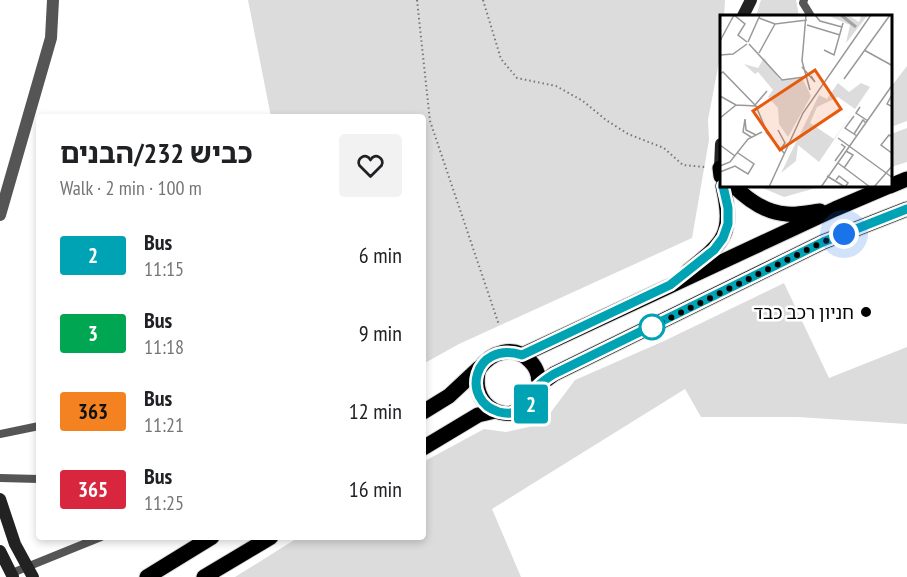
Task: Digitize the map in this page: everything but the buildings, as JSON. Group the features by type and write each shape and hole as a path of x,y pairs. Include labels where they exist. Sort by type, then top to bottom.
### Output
{"main road":[{"path":"892,185 907,179"},
{"path":"670,285 714,250 723,238 728,224 728,208 723,188"},
{"path":"736,188 747,199 759,206 787,214 835,209"},
{"path":"522,355 835,209 885,188"},
{"path":"538,386 554,374 823,242 907,209"},
{"path":"426,410 449,396 479,368 493,355 511,351 522,355 536,369 539,379 534,399 524,409 508,414 495,411 481,399 477,390 476,379 479,368"},
{"path":"426,446 478,415 495,411"},
{"path":"147,577 207,540"},
{"path":"204,577 266,540"}],"street":[{"path":"0,215 51,38 53,0"},
{"path":"743,15 750,0"},
{"path":"0,499 15,544 30,572"},
{"path":"0,551 12,575"}],"lane":[{"path":"804,0 803,3 810,15"},
{"path":"0,434 36,427"},
{"path":"0,478 36,479"},
{"path":"12,575 30,572 95,540"}],"path":[{"path":"417,0 430,121 499,325"},
{"path":"483,0 501,59 517,78 556,86 583,101 628,134 664,148 683,165 720,171"}],"shaded area":[{"path":"248,0 725,0 724,15 720,15 720,56 708,120 709,140 692,238 459,344 426,362 426,114 270,114"},
{"path":"761,0 796,0 799,15 756,15"},
{"path":"907,66 907,121 892,127 892,86"},
{"path":"907,128 907,162 892,167 892,134"},
{"path":"763,188 816,188 784,197"},
{"path":"784,283 829,378 907,347 907,424 798,417 701,417 685,389 492,509 521,577 235,577 294,540 426,540 426,460 484,429 506,432 542,424 575,380 664,341"}],"bus line":[{"name":"2","path":"723,188 728,208 728,224 723,238 714,250 670,285 522,355 511,351 502,352 485,360 479,368 476,379 477,390 488,407 508,414 518,412 534,399 538,386 554,374 823,242 907,209"}],"place":[{"name":"חניון רכב כבד","path":"866,312"}],"route":[{"path":"652,327 823,242 844,234"}]}
